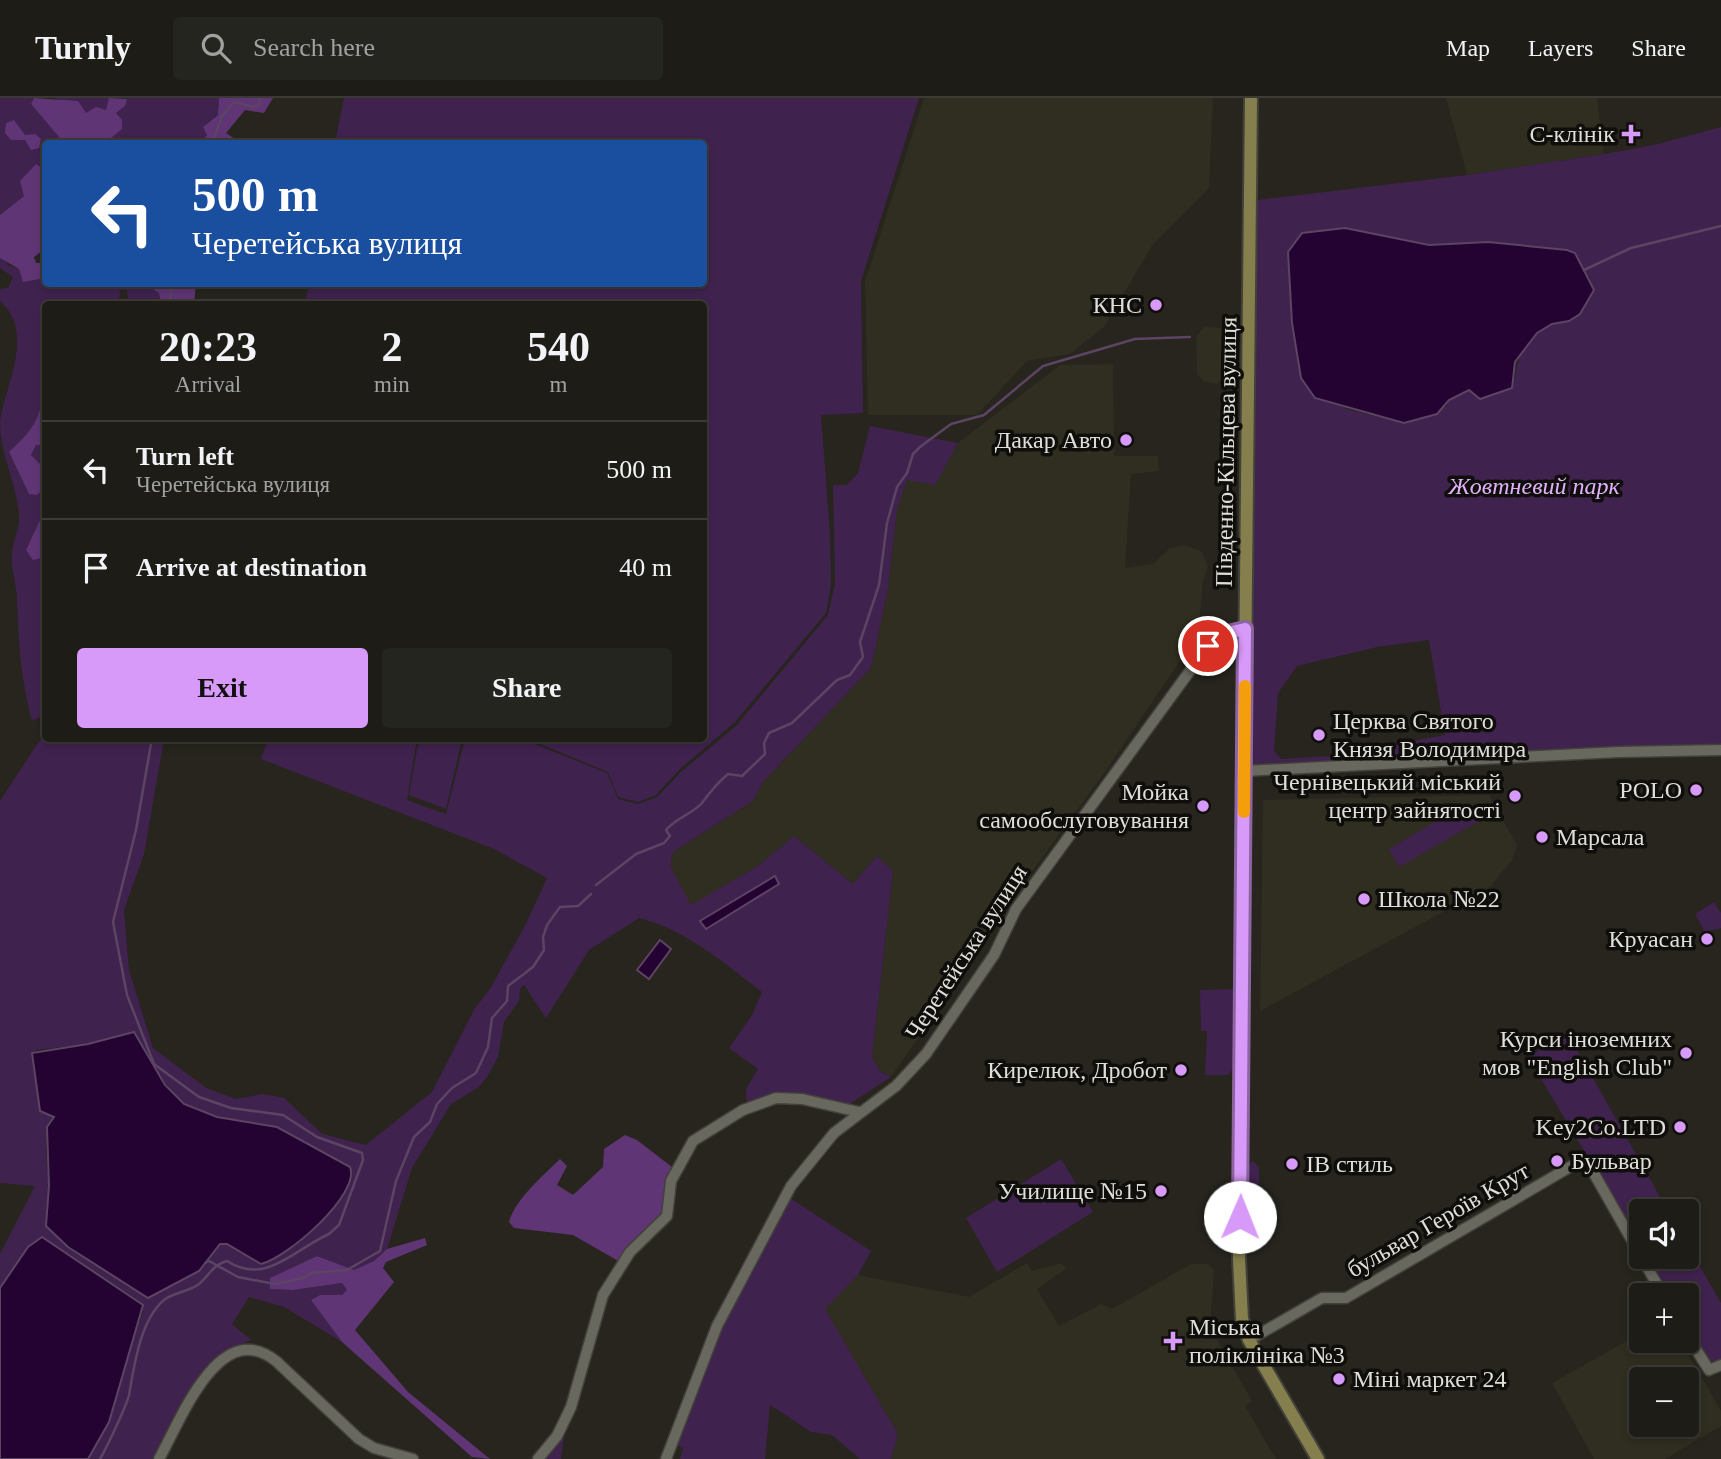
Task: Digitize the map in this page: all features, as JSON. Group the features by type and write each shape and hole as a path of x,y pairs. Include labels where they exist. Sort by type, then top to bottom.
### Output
{"main road":[{"name":"Південно-Кільцева вулиця","path":"1251,98 1239,1259 1242,1319 1249,1340 1318,1459"}],"street":[{"name":"Черетейська вулиця","path":"666,1459 717,1326 769,1225 811,1158 859,1112 902,1081 926,1054 994,955 1016,909 1203,653 1224,634 1245,629"},
{"path":"1244,771 1619,751 1721,750"},
{"path":"538,1459 557,1436 571,1407 603,1295 630,1252 667,1216 671,1181 685,1151 693,1141 743,1110 776,1098 802,1099 859,1112"},
{"name":"бульвар Героїв Крут","path":"1249,1340 1322,1298 1346,1298 1575,1164 1588,1163 1656,1283"},
{"path":"159,1459 214,1367 233,1352 250,1349 262,1351 276,1361 370,1446 413,1459"},
{"path":"1698,1353 1709,1370 1721,1365"}],"shaded area":[{"path":"34,98 78,101 86,113 96,107 106,110 109,98 127,99 125,106 116,113 122,120 122,129 111,138 112,140 62,140 31,104"},
{"path":"219,98 273,98 264,113 245,110 226,133 236,140 203,140 207,135 203,127 218,115"},
{"path":"924,98 1213,98 1209,188 1153,244 1104,327 1070,354 1027,361 977,415 868,415 865,282"},
{"path":"1446,98 1597,98 1604,154 1467,175"},
{"path":"14,120 25,135 35,134 41,139 39,148 31,150 25,140 11,140 5,133 6,123"},
{"path":"36,164 42,167 42,251 34,257 36,263 42,263 42,279 23,282 19,269 0,258 0,215 24,196 20,181"},
{"path":"1345,228 1429,245 1488,242 1567,250 1575,253 1594,290 1580,314 1569,321 1552,324 1537,333 1515,362 1512,388 1480,399 1469,390 1449,400 1437,414 1404,423 1315,398 1301,378 1292,323 1288,252 1302,233"},
{"path":"150,287 196,287 194,301 160,301 159,293"},
{"path":"1226,325 1236,326 1236,348 1218,384 1203,381 1197,374 1196,337 1204,327 1226,328"},
{"path":"1113,364 1114,456 1158,456 1159,471 1131,474 1125,568 1153,564 1170,548 1185,545 1202,552 1208,566 1203,581 1198,634 1105,772 966,961 970,964 891,1077 880,1071 872,1057 893,871 877,856 853,884 794,836 758,866 691,906 670,867 673,852 753,801 763,782 871,668 888,590 897,509 907,479 935,484 958,443 1060,365"},
{"path":"41,396 42,445 36,445 31,455 42,465 42,490 37,495 29,494 9,452 36,420"},
{"path":"42,515 42,558 33,560 26,550"},
{"name":"Школа №22","path":"1489,795 1517,845 1512,860 1491,886 1260,1011 1263,800"},
{"path":"775,876 779,884 706,929 700,921"},
{"path":"660,940 671,949 649,979 637,970"},
{"path":"134,1032 165,1085 184,1104 217,1117 277,1127 350,1167 350,1179 344,1193 334,1208 303,1238 261,1264 227,1244 220,1244 199,1271 148,1298 68,1247 46,1226 49,1186 47,1127 54,1117 40,1111 32,1053 88,1044"},
{"path":"625,1135 637,1140 672,1167 667,1200 658,1221 620,1262 573,1235 514,1228 509,1222 524,1196 560,1159 567,1166 557,1185 573,1195 603,1167 604,1149"},
{"path":"42,1237 143,1305 109,1422 88,1459 0,1459 0,1288 28,1247"},
{"path":"425,1238 427,1245 386,1262 383,1268 394,1282 355,1330 408,1392 490,1459 472,1457 342,1342 311,1300 320,1295 342,1295 347,1290 342,1283 293,1290 270,1289 270,1278 317,1256 354,1270 374,1261 387,1249"},
{"path":"1027,1263 1032,1271 1062,1263 1066,1269 1037,1289 1059,1326 1101,1304 1112,1309 1191,1264 1208,1264 1214,1270 1210,1327 1252,1401 1245,1406 1276,1459 891,1459 898,1434 824,1309 858,1275 969,1297"},
{"path":"1629,1340 1629,1353 1688,1353 1696,1367 1629,1367 1629,1437 1699,1437 1699,1372 1721,1411 1721,1426 1665,1459 1594,1459 1552,1383"}],"green space":[{"path":"0,98 34,98 31,104 62,140 42,140 42,167 37,164 24,196 0,215"},
{"path":"55,98 109,98 110,103 106,110 86,113"},
{"path":"127,98 219,98 218,115 207,123 207,135 203,140 112,140 111,138 122,128 116,113"},
{"path":"344,98 919,98 861,281 863,413 821,415 830,532 831,585 826,613 735,722 680,769 656,795 638,802 618,797 608,772 535,742 707,742 707,301 306,301 308,287 707,287 707,140 336,140"},
{"name":"Жовтневий парк","path":"1721,127 1721,750 1244,771 1250,201 1467,175 1654,145","holes":["1345,228 1429,245 1488,242 1567,250 1590,278 1580,314 1538,332 1526,346 1518,362 1515,379 1480,399 1469,390 1449,400 1447,406 1404,423 1346,409 1301,378 1292,323 1288,253","1429,640 1445,735 1332,756 1281,759 1274,751 1278,693 1297,666 1377,647"]},
{"path":"3,257 8,265 19,269 23,281 42,278 42,287 150,287 159,293 160,301 128,301 127,290 120,290 119,301 42,301 41,405 32,428 9,453 29,493 42,492 42,515 26,550 42,556 42,716 32,721 19,647 17,594 12,564 19,516 18,504 5,458 0,422 17,344 16,328 11,314 0,301 0,289 8,288 13,277 0,268 0,258"},
{"path":"870,426 958,443 935,485 907,480 897,509 888,590 871,668 763,782 753,801 673,852 670,866 691,905 758,866 794,836 853,884 877,856 893,871 872,1057 880,1071 891,1077 845,1107 791,1097 747,1110 746,1089 758,1069 729,1048 752,1015 762,992 689,939 657,923 639,918 589,950 546,1018 524,985 520,989 519,1001 504,1022 498,1057 487,1077 479,1087 451,1104 412,1168 387,1249 374,1261 354,1270 317,1256 270,1278 270,1289 293,1290 342,1283 348,1290 342,1295 320,1295 311,1300 342,1342 284,1307 249,1297 232,1324 251,1340 232,1349 202,1373 180,1405 152,1459 88,1459 113,1406 143,1312 141,1302 55,1245 28,1247 0,1288 0,1254 35,1186 0,1183 0,801 38,743 42,738 42,742 163,742 144,854 124,910 129,970 153,1048 206,1088 236,1099 262,1094 284,1098 322,1134 366,1145 432,1092 475,1008 490,989 526,924 547,878 494,849 261,759 267,742 417,742 407,800 446,814 464,742 530,742 607,773 618,799 638,804 657,797 681,772 737,725 828,615 835,584 833,485 847,485 858,473","holes":["775,876 706,929 701,920","131,1032 136,1034 158,1075 184,1104 217,1117 277,1127 350,1167 314,1229 296,1245 259,1263 227,1244 220,1244 194,1273 148,1298 68,1247 46,1226 49,1186 46,1151 49,1122 54,1116 40,1111 32,1059 36,1050 88,1044"]},
{"path":"36,445 42,445 42,466 41,466 31,455"},
{"path":"418,742 461,742 446,809 409,795"},
{"path":"1485,805 1491,814 1399,867 1389,849 1462,806 1467,815"},
{"path":"1714,902 1721,913 1721,928 1705,932 1695,914"},
{"path":"1235,989 1233,1069 1228,1075 1205,1075 1207,1031 1201,1031 1200,990"},
{"path":"1568,1034 1661,1199 1629,1199 1629,1226 1528,1057"},
{"path":"1061,1159 1093,1212 997,1272 966,1218"},
{"path":"1253,1161 1259,1167 1260,1217 1253,1223 1249,1219 1249,1164"},
{"path":"784,1194 871,1251 858,1275 825,1309 898,1434 891,1459 860,1459 832,1435 811,1432 770,1405 765,1459 680,1459 683,1448 668,1441 708,1332"},
{"path":"1699,1265 1721,1303 1721,1360 1713,1365 1699,1342 1699,1283 1664,1283 1655,1269 1699,1269"},
{"path":"567,1415 561,1459 540,1459"}],"waterway":[{"path":"213,140 222,116 234,102 254,107 259,105 260,98"},
{"path":"1584,270 1631,248 1721,226"},
{"path":"169,287 170,301"},
{"path":"596,885 636,854 664,843 670,836 666,830 698,807 724,777 728,774 742,776 765,754 764,743 769,733 792,723 837,680 850,675 863,657 860,642 879,585 887,523 897,487 907,473 913,454 920,447 951,424 984,415 1043,366 1135,339 1190,337"},
{"path":"100,1459 127,1401 139,1344 156,1309 168,1297 199,1284 222,1263 227,1261 241,1268 254,1270 267,1268 329,1234 339,1225 363,1160 362,1153 317,1137 283,1115 231,1108 199,1097 154,1064 127,995 113,922 136,830 151,742"},
{"path":"205,1263 209,1261 238,1277 275,1284 304,1278 311,1273 347,1270 380,1251 396,1181 414,1137 430,1122 437,1104 452,1088 476,1073 488,1047 492,1018 507,1001 508,986 533,967 544,950 543,937 547,925 560,907 578,906 591,894"}],"slow traffic":[{"path":"1244,812 1245,686"}],"place":[{"name":"С-клінік","path":"1631,134"},
{"name":"КНС","path":"1156,305"},
{"name":"Дакар Авто","path":"1126,440"},
{"name":"Церква Святого Князя Володимира","path":"1319,735"},
{"name":"POLO","path":"1696,790"},
{"name":"Чернівецький міський центр зайнятості","path":"1515,796"},
{"name":"Мойка самообслуговування","path":"1203,806"},
{"name":"Марсала","path":"1542,837"},
{"name":"Школа №22","path":"1364,899"},
{"name":"Круасан","path":"1707,939"},
{"name":"Курси іноземних мов \"English Club\"","path":"1686,1053"},
{"name":"Кирелюк, Дробот","path":"1181,1070"},
{"name":"Key2Co.LTD","path":"1680,1127"},
{"name":"Бульвар","path":"1557,1161"},
{"name":"ІВ стиль","path":"1292,1164"},
{"name":"Училище №15","path":"1161,1191"},
{"name":"Міська поліклініка №3","path":"1173,1341"},
{"name":"Міні маркет 24","path":"1339,1379"}],"route":[{"path":"1208,646 1224,634 1245,629 1240,1217"}]}
